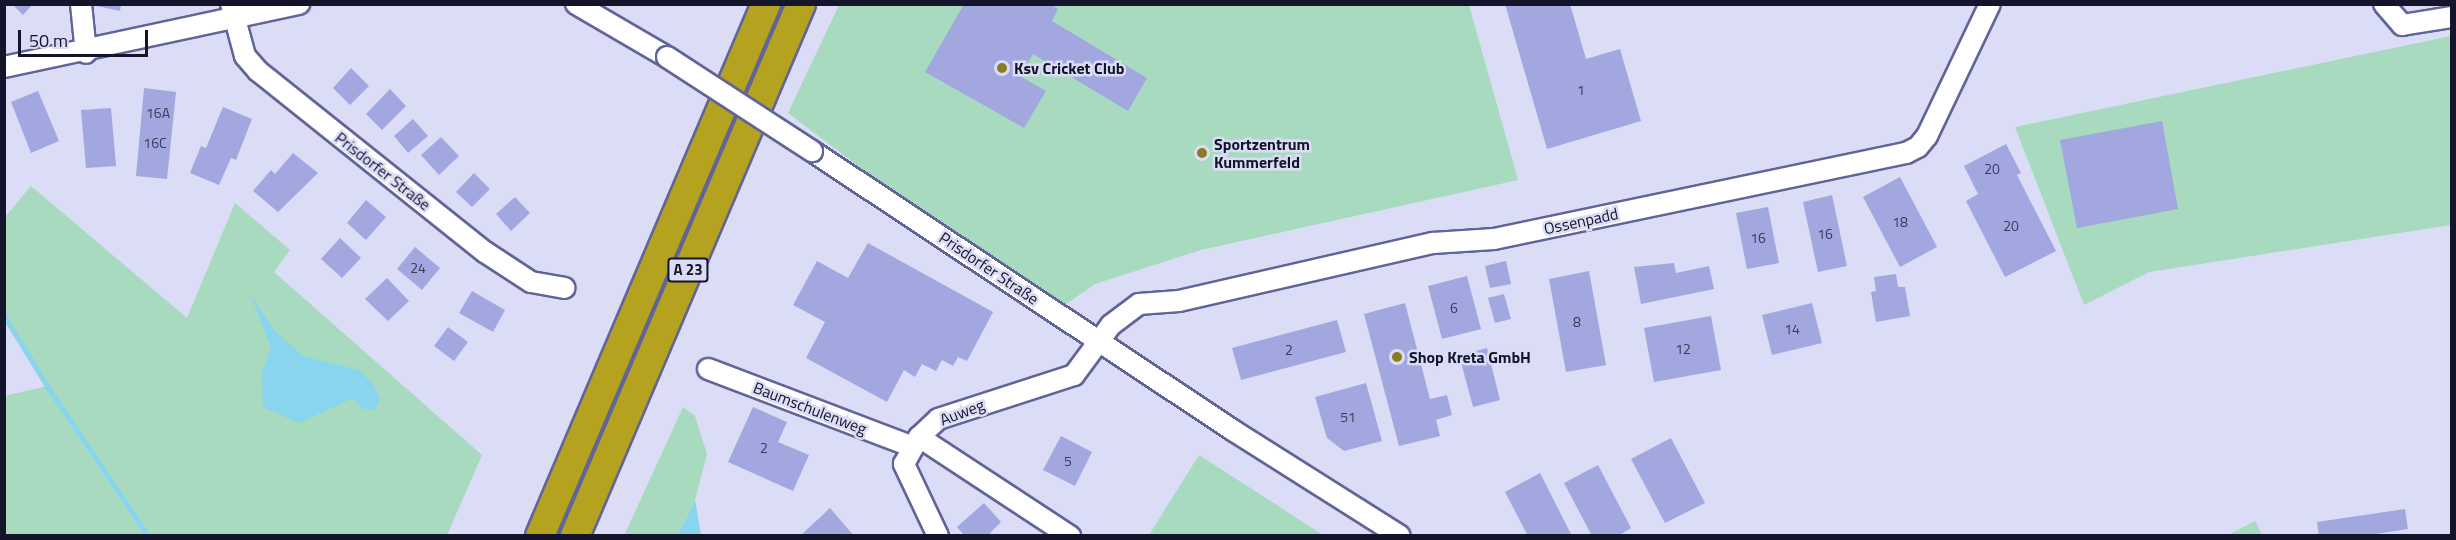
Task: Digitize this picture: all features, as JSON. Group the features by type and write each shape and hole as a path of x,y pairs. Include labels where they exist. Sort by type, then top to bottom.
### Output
{"highway":[{"name":"A 23","path":"540,536 766,4"},
{"name":"A 23","path":"575,536 801,4"}],"street":[{"path":"81,4 86,52"},
{"path":"4,67 86,52 232,11 299,4"},
{"name":"Prisdorfer Straße","path":"576,4 667,57 1400,536"},
{"name":"Ossenpadd","path":"1100,341 1111,325 1138,304 1179,301 1433,243 1494,239 1906,153 1918,147 1926,136 1990,4"},
{"path":"2384,4 2402,25 2451,17"},
{"name":"Prisdorfer Straße","path":"232,11 245,56 258,71 485,252 531,282 564,288"},
{"name":"Auweg","path":"915,442 938,419 1074,375 1100,341"},
{"name":"Baumschulenweg","path":"708,369 915,442 1070,536"},
{"path":"915,442 904,464 938,536"}],"green space":[{"name":"Sportzentrum Kummerfeld","path":"839,5 1469,5 1518,180 1201,250 1095,284 1053,313 788,113"},
{"path":"2451,36 2451,225 2149,272 2084,305 2015,127"},
{"path":"31,186 187,318 235,203 290,250 274,272 482,455 447,535 5,535 5,396 47,386 5,316 5,217"},
{"path":"683,407 695,416 707,454 695,500 678,535 624,536"},
{"path":"1199,455 1323,535 1149,535"},
{"path":"2255,521 2262,535 2228,535"}],"water":[{"path":"251,296 275,331 303,356 359,370 374,385 380,400 374,411 361,408 353,398 299,423 263,407 262,374 271,347"},
{"path":"695,500 701,535 678,535"}],"building":[{"path":"12,4 33,4 23,15"},
{"path":"88,4 121,4 120,11"},
{"path":"964,4 1050,4 1058,9 1052,21 1147,78 1128,111 1033,54 1020,76 1046,91 1024,128 925,72"},
{"path":"1505,4 1570,4 1586,59 1620,49 1641,121 1547,149"},
{"path":"351,68 369,86 350,105 333,88"},
{"path":"144,88 176,92 167,179 136,176"},
{"path":"390,89 406,106 382,130 366,114"},
{"path":"38,91 59,141 31,153 11,102"},
{"path":"223,107 252,119 236,160 231,158 219,185 190,173 201,146 206,148"},
{"path":"111,108 116,166 86,168 81,110"},
{"path":"413,119 428,136 408,153 394,136"},
{"path":"2162,121 2178,209 2077,228 2060,140"},
{"path":"441,137 459,156 439,175 421,155"},
{"path":"2006,144 2021,173 2017,175 2056,251 2005,277 1966,201 1978,194 1964,166"},
{"path":"293,153 318,173 278,212 253,191 271,170 275,174"},
{"path":"474,173 490,189 472,207 456,192"},
{"path":"1900,177 1937,247 1900,267 1863,197"},
{"path":"1832,195 1847,266 1818,272 1803,202"},
{"path":"515,197 530,213 511,231 496,214"},
{"path":"366,200 386,217 366,240 347,223"},
{"path":"1768,207 1779,263 1747,269 1736,213"},
{"path":"340,238 361,258 342,278 321,259"},
{"path":"868,243 993,312 967,361 958,357 953,366 942,360 936,371 922,364 915,377 904,370 887,402 806,358 825,322 793,305 817,261 848,278"},
{"path":"415,247 440,268 422,290 397,269"},
{"path":"1506,261 1511,284 1490,288 1485,266"},
{"path":"1674,263 1676,273 1709,266 1714,289 1641,304 1634,267"},
{"path":"1589,271 1606,365 1566,372 1549,279"},
{"path":"1896,274 1898,287 1905,287 1910,316 1876,322 1871,292 1876,291 1874,277"},
{"path":"1467,276 1481,329 1442,339 1428,286"},
{"path":"387,278 409,301 388,321 365,299"},
{"path":"472,291 505,310 493,332 459,313"},
{"path":"1504,294 1511,319 1495,323 1488,298"},
{"name":"Shop Kreta GmbH","path":"1405,303 1430,399 1447,395 1452,415 1436,420 1440,436 1399,446 1364,314"},
{"path":"1812,303 1822,343 1772,355 1762,315"},
{"path":"1711,316 1721,370 1654,382 1644,328"},
{"path":"1337,320 1346,352 1241,380 1232,348"},
{"path":"448,327 468,342 454,361 434,346"},
{"path":"1487,348 1500,400 1473,407 1459,355"},
{"path":"1366,383 1382,441 1344,451 1327,438 1315,397"},
{"path":"753,407 787,422 778,442 809,455 793,491 728,462"},
{"path":"1061,436 1092,452 1075,486 1043,470"},
{"path":"1671,438 1705,503 1665,523 1631,459"},
{"path":"1598,465 1631,528 1618,536 1592,536 1564,483"},
{"path":"1540,473 1572,536 1528,536 1505,492"},
{"path":"984,503 1001,522 990,533 993,536 965,536 957,527"},
{"path":"830,508 854,536 800,536"},
{"path":"2405,509 2408,529 2363,536 2319,536 2317,522"}],"waterway":[{"path":"4,316 47,386 148,536"}],"place":[{"name":"Ksv Cricket Club","path":"1002,68"},
{"name":"Sportzentrum Kummerfeld","path":"1202,153"},
{"name":"Shop Kreta GmbH","path":"1397,357"}]}
